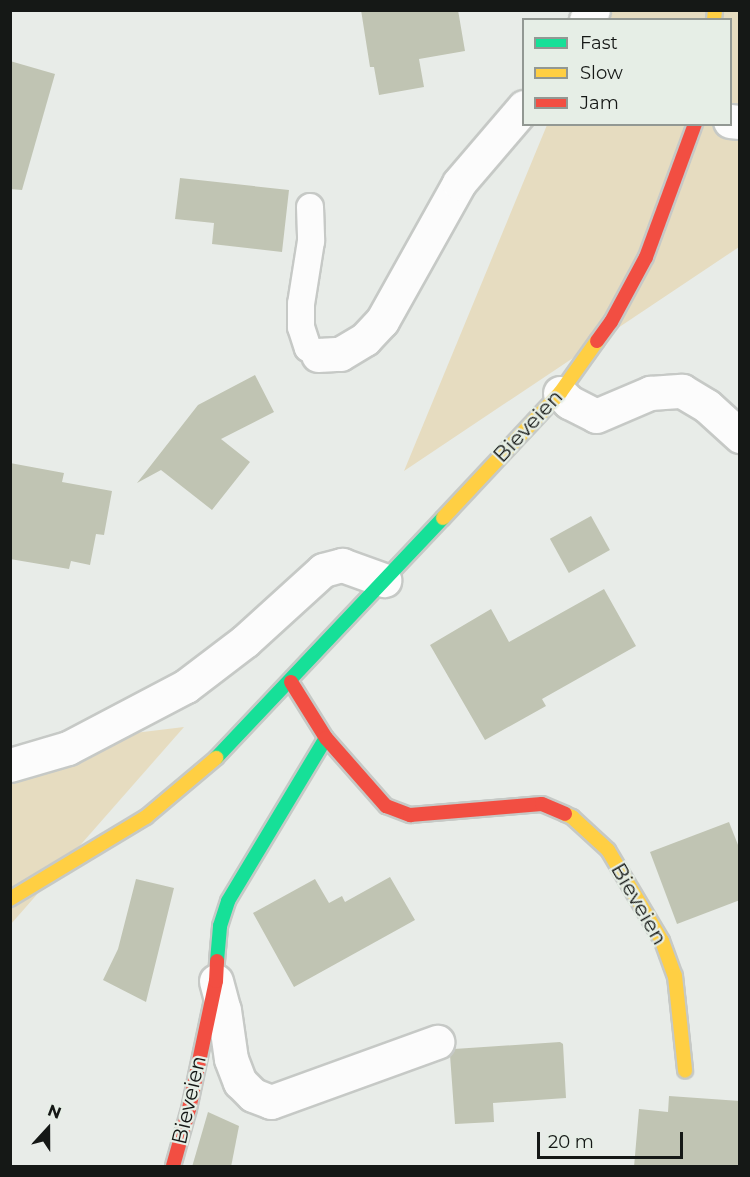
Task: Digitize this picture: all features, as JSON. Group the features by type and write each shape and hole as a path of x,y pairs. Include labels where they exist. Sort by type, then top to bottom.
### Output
{"street":[{"path":"318,355 340,354 365,339 382,321 459,183 522,109"},
{"name":"Bieveien","path":"10,899 146,817 204,771 291,682 560,393 610,322 646,257 694,126"},
{"path":"560,393 569,402 596,416 650,393 682,391 707,406 740,436"},
{"path":"10,765 68,748 186,686 245,641 323,570 342,565 384,580"},
{"name":"Bieveien","path":"291,682 326,738 386,806 410,815 542,804 572,817 608,850 662,941 675,976 685,1070"},
{"name":"Bieveien","path":"173,1167 189,1109 216,981 220,926 228,901 326,738"},
{"path":"216,981 224,1010 231,1059 240,1082 253,1095 272,1102 437,1042"}],"lane":[{"path":"310,207 311,241 301,304 301,327 308,348 318,355"}],"shaded area":[{"path":"594,11 739,11 739,247 404,471 547,126 732,126 732,18 590,18"},
{"path":"184,727 11,924 11,748"}],"building":[{"path":"361,10 458,10 465,51 419,59 424,87 379,95 374,67 370,67"},
{"path":"10,61 55,74 22,190 10,189"},
{"path":"180,178 289,190 282,252 212,244 214,223 175,219"},
{"path":"255,375 274,412 221,439 250,462 212,510 161,470 137,483 198,405"},
{"path":"10,463 64,473 62,482 112,491 104,535 96,534 90,565 71,561 69,569 10,559"},
{"path":"591,516 610,550 569,573 550,539"},
{"path":"604,589 636,646 542,699 546,706 485,740 430,645 491,609 509,642"},
{"path":"729,822 740,850 740,900 677,924 650,852"},
{"path":"390,877 415,920 294,987 253,913 315,879 329,903 342,896 345,902"},
{"path":"136,879 174,888 146,1002 103,980 118,949"},
{"path":"560,1042 563,1044 566,1098 493,1103 494,1122 455,1124 450,1055 454,1049"},
{"path":"669,1096 740,1101 740,1167 634,1167 639,1109 668,1112"},
{"path":"208,1112 239,1126 231,1167 192,1167"}],"traffic: fast":[{"path":"216,758 443,518"},
{"path":"217,961 220,926 228,901 326,738"}],"traffic: slow":[{"path":"714,18 715,10"},
{"path":"443,518 560,393 597,341"},
{"path":"10,899 146,817 216,758"},
{"path":"565,814 572,817 608,850 662,941 675,976 685,1070"}],"traffic: jam":[{"path":"597,341 611,322 646,257 694,126"},
{"path":"291,682 326,738 386,806 410,815 542,804 565,814"},
{"path":"173,1166 189,1109 216,981 217,961"}]}
